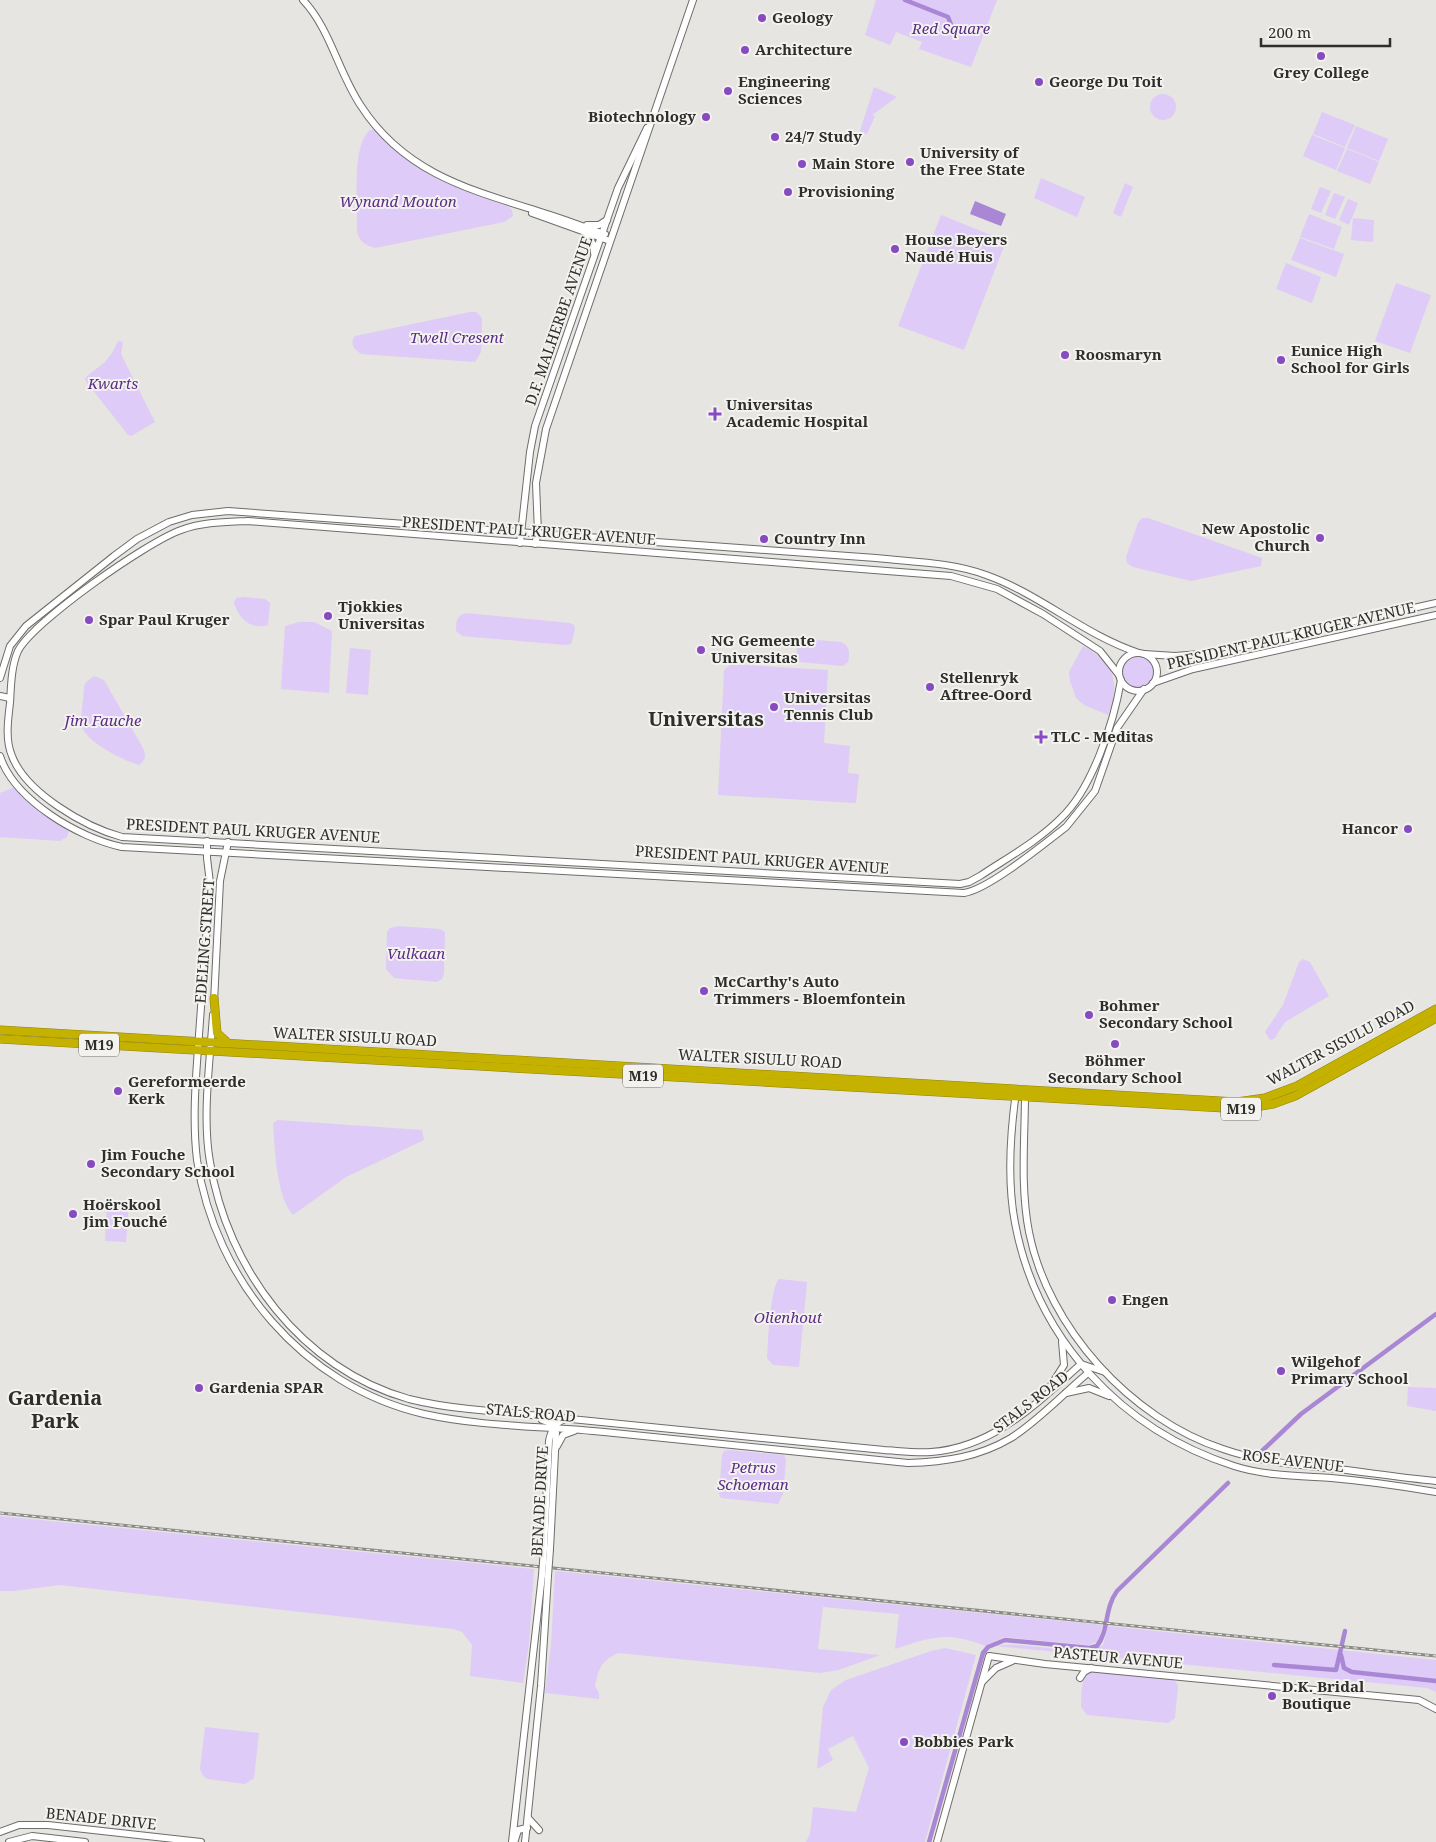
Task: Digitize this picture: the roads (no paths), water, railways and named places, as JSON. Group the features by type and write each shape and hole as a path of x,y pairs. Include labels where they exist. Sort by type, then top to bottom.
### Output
{"highway":[{"path":"214,998 217,1033 230,1043"},
{"name":"WALTER SISULU ROAD","path":"1298,1089 1339,1062 1436,1009"},
{"name":"WALTER SISULU ROAD","path":"0,1030 230,1043 332,1058 971,1095 1015,1097 1025,1094 1242,1105 1298,1089 1344,1070 1436,1018"},
{"name":"WALTER SISULU ROAD","path":"0,1039 211,1051 333,1049 1016,1088 1025,1094"},
{"path":"332,1058 333,1049"},
{"path":"399,1062 400,1053"},
{"path":"511,1068 512,1059"},
{"path":"570,1072 571,1062"},
{"path":"1339,1062 1344,1070"},
{"path":"677,1078 678,1068"},
{"path":"741,1072 741,1081"},
{"path":"792,1075 792,1084"},
{"path":"844,1087 845,1078"},
{"path":"971,1095 972,1086"}],"street":[{"path":"303,0 323,27 345,79 360,106 388,138 411,158 436,175 469,190 578,224 602,236"},
{"name":"D.F. MALHERBE AVENUE","path":"535,544 538,533 536,483 546,429 692,0"},
{"name":"D.F. MALHERBE AVENUE","path":"520,543 530,452 535,426 607,220 628,165 653,116"},
{"path":"517,206 611,239"},
{"path":"578,224 599,225 607,220"},
{"path":"584,231 593,244 593,259"},
{"name":"PRESIDENT PAUL KRUGER AVENUE","path":"0,679 10,646 35,618 137,539 169,522 202,514 249,511 876,558 957,567 986,575 1009,585 1111,643 1142,654 1200,655 1436,603"},
{"path":"508,531 516,524 523,511"},
{"path":"202,514 204,524"},
{"name":"PRESIDENT PAUL KRUGER AVENUE","path":"248,521 520,543 902,571 963,578 997,589 1043,614 1100,651 1120,677 1116,703 1090,776 1075,802 1052,826 969,882 949,884 122,837 98,828 51,801 22,775 12,757 8,734 11,681 19,651 29,637 58,611 121,564 153,543 180,530 204,524 248,521"},
{"name":"PRESIDENT PAUL KRUGER AVENUE","path":"1153,683 1193,669 1436,615"},
{"path":"1244,646 1246,658"},
{"path":"1142,654 1149,657 1156,666 1153,683 1144,689 1129,689 1120,677 1119,668 1126,657 1142,654"},
{"path":"0,679 11,681"},
{"name":"PRESIDENT PAUL KRUGER AVENUE","path":"0,756 8,775 29,799 64,823 93,837 122,847 862,889 969,893 996,878 1066,828 1076,817 1095,791 1121,720 1144,689"},
{"path":"0,696 10,698"},
{"name":"EDELING STREET","path":"198,1041 210,883 206,851 207,841"},
{"name":"EDELING STREET","path":"211,1042 220,881 228,842"},
{"path":"426,854 426,863"},
{"name":"STALS ROAD","path":"198,1041 197,1158 206,1200 216,1233 235,1271 270,1321 307,1356 353,1387 387,1402 419,1413 453,1419 588,1430 871,1460 908,1463 940,1462 978,1453 1012,1437 1088,1370"},
{"name":"STALS ROAD","path":"211,1042 209,1161 217,1197 234,1246 253,1280 269,1302 283,1319 316,1348 342,1368 408,1398 441,1405 506,1413 871,1449 932,1452 974,1442 1000,1431 1081,1364"},
{"name":"ROSE AVENUE","path":"1016,1088 1011,1171 1015,1223 1031,1277 1061,1339 1081,1364 1117,1400 1170,1438 1237,1467 1436,1492"},
{"name":"ROSE AVENUE","path":"1025,1094 1022,1171 1030,1235 1044,1280 1056,1306 1084,1348 1106,1373 1151,1412 1186,1432 1221,1448 1251,1457 1436,1481"},
{"path":"1045,1394 1063,1368 1065,1356 1061,1339"},
{"path":"1084,1348 1088,1370 1106,1373"},
{"path":"1062,1394 1089,1388 1100,1391 1117,1400"},
{"path":"1146,1422 1151,1412"},
{"path":"506,1413 549,1421 554,1428 561,1421 569,1419"},
{"path":"1158,1430 1164,1420"},
{"path":"627,1434 628,1425"},
{"path":"528,1426 544,1431 549,1441"},
{"path":"642,1436 644,1426"},
{"path":"1170,1438 1175,1426"},
{"name":"BENADE DRIVE","path":"547,1549 549,1441 554,1428"},
{"name":"BENADE DRIVE","path":"525,1840 540,1699 545,1576 555,1459 556,1432 554,1428"},
{"path":"555,1459 557,1446 563,1435 573,1431 588,1430"},
{"path":"679,1440 680,1430"},
{"path":"693,1441 694,1431"},
{"path":"1182,1444 1186,1432"},
{"path":"716,1434 716,1443"},
{"path":"729,1435 729,1445"},
{"path":"783,1450 784,1440"},
{"path":"796,1441 796,1452"},
{"path":"974,1442 978,1453"},
{"path":"871,1449 871,1460"},
{"path":"884,1450 884,1461"},
{"path":"1237,1467 1240,1454"},
{"path":"1249,1469 1251,1457"},
{"path":"1316,1478 1317,1467"},
{"path":"1332,1468 1332,1478"},
{"name":"BENADE DRIVE","path":"512,1842 528,1698 545,1576"},
{"name":"PASTEUR AVENUE","path":"937,1842 989,1656 1013,1660 1419,1700 1436,1709"},
{"path":"980,1684 990,1673 1013,1660"},
{"path":"1080,1678 1084,1672 1092,1668"},
{"path":"528,1698 540,1699"},
{"path":"522,1753 534,1754"},
{"path":"516,1805 518,1821 520,1825 527,1828"},
{"path":"525,1840 530,1833 540,1830 529,1820 528,1812"},
{"name":"BENADE DRIVE","path":"0,1832 19,1824 48,1825 201,1842"},
{"path":"512,1842 518,1830 527,1828"},
{"name":"BENADE DRIVE","path":"9,1842 32,1836 86,1842"}],"waterway":[{"path":"905,0 948,17 952,27"},
{"path":"1262,1451 1301,1414 1436,1314"},
{"path":"929,1842 983,1653 988,1647 1005,1640 1090,1648 1097,1646 1103,1634 1110,1605 1117,1591 1228,1483"},
{"path":"1274,1665 1336,1670 1345,1631"},
{"path":"1341,1655 1344,1668 1352,1672 1436,1681"}],"railway":[{"path":"0,1513 1436,1656"}],"place":[{"name":"Geology","path":"762,18"},
{"name":"Architecture","path":"745,50"},
{"name":"Grey College","path":"1321,56"},
{"name":"George Du Toit","path":"1039,82"},
{"name":"Engineering Sciences","path":"728,91"},
{"name":"Biotechnology","path":"706,117"},
{"name":"24/7 Study","path":"775,137"},
{"name":"University of the Free State","path":"910,162"},
{"name":"Main Store","path":"802,164"},
{"name":"Provisioning","path":"788,192"},
{"name":"House Beyers Naudé Huis","path":"895,249"},
{"name":"Roosmaryn","path":"1065,355"},
{"name":"Eunice High School for Girls","path":"1281,360"},
{"name":"Universitas Academic Hospital","path":"715,414"},
{"name":"New Apostolic Church","path":"1320,538"},
{"name":"Country Inn","path":"764,539"},
{"name":"Tjokkies Universitas","path":"328,616"},
{"name":"Spar Paul Kruger","path":"89,620"},
{"name":"NG Gemeente Universitas","path":"701,650"},
{"name":"Stellenryk Aftree-Oord","path":"930,687"},
{"name":"Universitas Tennis Club","path":"774,707"},
{"name":"TLC - Meditas","path":"1041,737"},
{"name":"Hancor","path":"1408,829"},
{"name":"McCarthy's Auto Trimmers - Bloemfontein","path":"704,991"},
{"name":"Bohmer Secondary School","path":"1089,1015"},
{"name":"Böhmer Secondary School","path":"1115,1044"},
{"name":"Gereformeerde Kerk","path":"118,1091"},
{"name":"Jim Fouche Secondary School","path":"91,1164"},
{"name":"Hoërskool Jim Fouché","path":"73,1214"},
{"name":"Engen","path":"1112,1300"},
{"name":"Wilgehof Primary School","path":"1281,1371"},
{"name":"Gardenia SPAR","path":"199,1388"},
{"name":"D.K. Bridal Boutique","path":"1272,1696"},
{"name":"Bobbies Park","path":"904,1742"}],"district":[{"name":"Universitas","path":"706,719"},
{"name":"Gardenia Park","path":"55,1410"}],"park label":[{"name":"Red Square","path":"951,29"},
{"name":"Wynand Mouton","path":"398,202"},
{"name":"Twell Cresent","path":"457,338"},
{"name":"Kwarts","path":"113,384"},
{"name":"Jim Fauche","path":"103,721"},
{"name":"Vulkaan","path":"416,954"},
{"name":"Olienhout","path":"788,1318"},
{"name":"Petrus Schoeman","path":"753,1476"}]}
